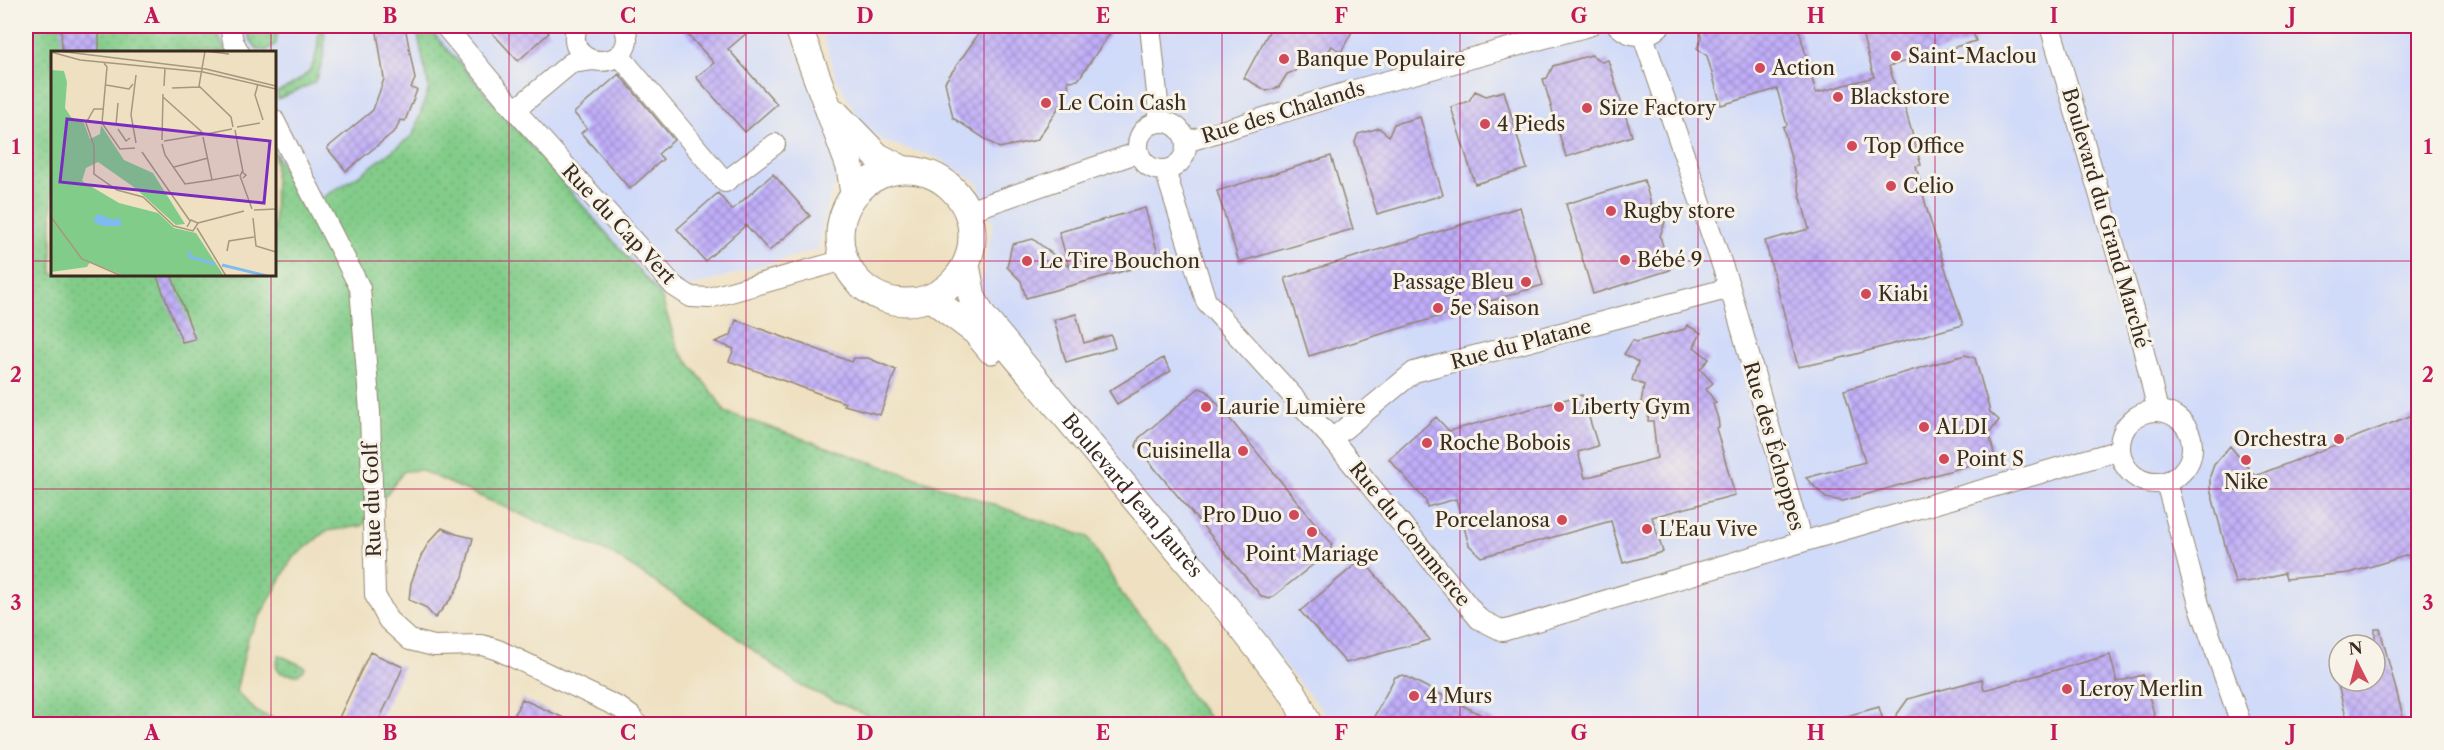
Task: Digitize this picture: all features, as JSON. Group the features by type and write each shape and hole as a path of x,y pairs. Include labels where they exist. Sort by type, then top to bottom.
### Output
{"street":[{"path":"230,26 233,41 238,51"},
{"name":"Rue du Cap Vert","path":"446,26 515,110 674,286 692,297 709,298 844,260"},
{"path":"515,110 571,63 592,60 606,62 619,55 627,40 624,26"},
{"path":"798,26 849,167 854,194"},
{"path":"1150,26 1160,122"},
{"name":"Rue des Chalands","path":"1186,142 1351,91 1589,26"},
{"path":"1618,26 1625,32 1651,31"},
{"name":"Boulevard du Grand Marché","path":"2050,26 2136,319 2158,411"},
{"name":"Rue des Échoppes","path":"1651,31 1730,288 1802,542 2120,450"},
{"path":"571,63 577,35"},
{"path":"577,35 579,51 592,60"},
{"path":"619,55 725,182 775,144"},
{"path":"826,103 876,156 902,169"},
{"path":"1160,122 1174,125 1184,136 1186,142 1183,157 1179,163 1165,170 1152,167 1139,152 1139,138 1142,132 1160,122"},
{"name":"Rue du Golf","path":"276,124 360,288 370,412 375,595 388,620 410,640 434,646 482,645 498,650 620,708 637,724"},
{"path":"968,211 1139,152"},
{"path":"902,169 923,171 942,180 958,194 968,211 972,229 972,247 966,265 958,278 945,290 931,298 910,302 890,300 870,292 854,278 844,260 840,243 840,226 845,209 854,194 868,181 884,173 902,169"},
{"name":"Rue du Commerce","path":"1165,170 1206,301 1332,439 1479,619 1503,631 1802,542"},
{"name":"Boulevard Jean Jaurès","path":"966,265 972,297 982,316 1230,612 1295,696 1306,724"},
{"name":"Rue du Platane","path":"1332,439 1414,372 1730,288"},
{"name":"Boulevard Jean Jaurès","path":"931,298 976,332 1306,724"},
{"path":"2158,411 2170,413 2180,420 2188,429 2192,440 2190,461 2184,471 2166,482 2153,483 2141,480 2130,473 2123,463 2120,450 2121,438 2126,426 2146,412 2158,411"},
{"path":"2166,482 2199,604 2241,724"}],"shaded area":[{"path":"209,26 416,26 429,88 413,135 361,174 303,210 276,154 276,51 225,51 213,27"},
{"path":"427,26 788,26 841,168 827,206 818,249 661,296"},
{"path":"820,26 2418,26 2418,724 1334,724 1005,333 980,287 993,223 977,182 938,158 885,142 863,127 836,78"}],"green space":[{"path":"26,26 209,26 213,27 225,51 51,51 51,276 276,276 276,154 303,210 361,174 413,135 429,88 416,26 427,26 661,296 678,349 725,412 1088,537 1125,599 1164,643 1188,692 1214,724 886,724 801,686 717,623 614,555 420,470 404,471 362,526 326,531 292,559 248,638 236,691 257,712 288,724 26,724"},
{"path":"246,26 278,26 276,44 266,51 257,49 249,38"},
{"path":"319,26 324,26 324,49 320,69 314,83 278,99 277,92 299,80 311,68 317,51"},
{"path":"279,655 305,667 304,670 297,675 281,673 276,666"}],"building":[{"path":"61,26 99,26 99,51 62,51"},
{"path":"376,26 405,26 415,79 411,88 417,90 405,121 400,120 396,130 346,171 327,148 373,110 384,79"},
{"path":"486,26 542,26 549,33 518,61"},
{"path":"680,26 755,26 728,49 777,104 745,132 696,77 714,63"},
{"path":"984,26 1115,26 1078,80 1068,81 1069,92 1037,140 999,148 953,118 945,82"},
{"name":"Banque Populaire","path":"1272,26 1355,26 1341,52 1332,46 1327,54 1299,64 1295,71 1287,74 1279,87 1267,91 1244,78"},
{"path":"1698,26 1798,26 1816,93 1874,77 1860,26 1971,26 1976,41 1889,66 1898,95 1901,94 1921,165 1916,166 1927,210 1963,325 1834,360 1798,367 1765,241 1809,229 1783,127 1787,125 1777,89 1721,105 1707,56 1697,48 1702,38"},
{"name":"Size Factory","path":"1591,55 1602,62 1608,60 1632,136 1566,157 1543,79 1547,78 1553,66"},
{"path":"619,74 674,140 658,154 663,159 630,189 581,133 587,128 574,113"},
{"name":"4 Pieds","path":"1475,91 1486,96 1504,91 1527,169 1475,184 1451,107 1469,101"},
{"path":"1420,117 1443,195 1377,214 1355,142 1358,134 1379,128 1389,136 1394,124"},
{"path":"1331,156 1353,229 1239,262 1217,191"},
{"path":"773,174 810,216 769,251 746,225 705,261 677,229 718,193 732,210"},
{"path":"1644,180 1654,214 1665,222 1660,236 1670,270 1593,294 1566,204"},
{"path":"1520,207 1543,285 1309,356 1285,278"},
{"path":"1145,208 1160,261 1026,298 1021,281 1007,267 1012,244 1033,239 1069,267 1059,232"},
{"path":"157,276 172,276 195,339 182,342"},
{"path":"1076,314 1084,343 1111,335 1115,348 1066,362 1054,320"},
{"path":"736,320 852,362 854,358 868,358 896,370 880,415 844,405 845,403 729,361 734,349 715,342 731,335"},
{"path":"1687,325 1701,333 1694,347 1709,359 1700,369 1713,383 1706,389 1716,403 1713,404 1719,427 1716,428 1735,495 1652,517 1663,552 1623,563 1611,521 1481,557 1469,545 1456,499 1427,507 1426,501 1389,459 1436,417 1449,431 1582,395 1598,446 1578,452 1585,478 1657,458 1653,421 1648,421 1649,405 1641,403 1644,385 1632,380 1638,362 1624,354 1633,340 1636,342 1685,329"},
{"name":"ALDI","path":"1965,355 1975,358 1990,412 1999,420 1989,434 1995,458 1843,501 1826,498 1806,478 1865,462 1844,390"},
{"path":"1163,358 1171,371 1117,404 1109,391"},
{"path":"1199,388 1207,391 1332,544 1330,551 1270,599 1262,597 1136,446 1139,438"},
{"path":"2415,414 2418,422 2418,552 2350,573 2286,579 2284,573 2235,583 2210,488 2210,476 2214,465 2230,446 2255,476"},
{"path":"442,528 473,538 463,577 453,596 435,618 425,607 409,600 411,583 421,556 429,542"},
{"path":"1362,559 1430,640 1346,663 1300,611"},
{"path":"370,652 403,667 390,697 377,724 336,724"},
{"name":"Leroy Merlin","path":"2110,655 2117,682 2143,675 2157,724 1890,724 1908,699 1982,679 1984,690"},
{"path":"2387,656 2405,724 2348,724 2340,693 2387,693"},
{"name":"4 Murs","path":"1403,675 1499,724 1380,724 1375,715 1395,677"},
{"path":"522,699 577,724 510,724"},
{"path":"1879,707 1884,724 1833,724 1832,720"}],"place":[{"name":"Saint-Maclou","path":"1896,56"},
{"name":"Banque Populaire","path":"1284,59"},
{"name":"Action","path":"1760,68"},
{"name":"Blackstore","path":"1838,97"},
{"name":"Le Coin Cash","path":"1046,103"},
{"name":"Size Factory","path":"1587,108"},
{"name":"4 Pieds","path":"1485,124"},
{"name":"Top Office","path":"1852,146"},
{"name":"Celio","path":"1891,186"},
{"name":"Rugby store","path":"1611,211"},
{"name":"Bébé 9","path":"1625,260"},
{"name":"Le Tire Bouchon","path":"1027,261"},
{"name":"Passage Bleu","path":"1526,282"},
{"name":"Kiabi","path":"1866,294"},
{"name":"5e Saison","path":"1438,308"},
{"name":"Laurie Lumière","path":"1206,407"},
{"name":"Liberty Gym","path":"1559,407"},
{"name":"ALDI","path":"1924,427"},
{"name":"Orchestra","path":"2339,439"},
{"name":"Roche Bobois","path":"1427,443"},
{"name":"Cuisinella","path":"1243,451"},
{"name":"Point S","path":"1944,459"},
{"name":"Nike","path":"2246,460"},
{"name":"Pro Duo","path":"1294,515"},
{"name":"Porcelanosa","path":"1562,520"},
{"name":"L'Eau Vive","path":"1647,529"},
{"name":"Point Mariage","path":"1312,532"},
{"name":"Leroy Merlin","path":"2067,689"},
{"name":"4 Murs","path":"1414,696"}]}
